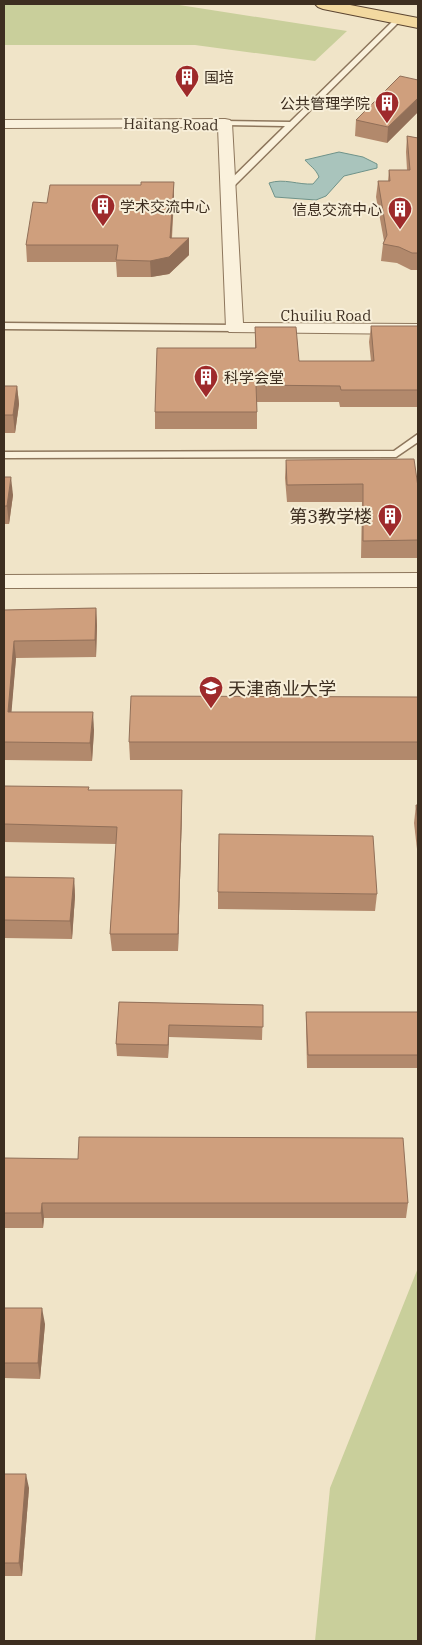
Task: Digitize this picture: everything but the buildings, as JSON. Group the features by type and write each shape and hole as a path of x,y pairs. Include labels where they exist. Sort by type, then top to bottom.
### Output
{"main road":[{"path":"323,4 418,23"}],"street":[{"name":"Haitang Road","path":"4,124 225,124 235,322"},
{"name":"Chuiliu Road","path":"235,322 418,315"},
{"name":"Chuiliu Road","path":"235,322 418,329"},
{"path":"4,582 418,580"}],"lane":[{"path":"229,186 399,18"},
{"path":"225,124 292,124"},
{"path":"4,326 235,322"},
{"path":"4,454 396,454 418,438"}],"green space":[{"path":"4,4 173,4 347,31 315,61 195,45 4,45"},
{"path":"418,1268 418,1641 315,1641 330,1488"}],"water":[{"path":"339,152 363,157 377,164 377,168 344,176 326,196 316,200 275,197 269,183 280,181 313,184 319,177 305,160"}],"place":[{"name":"国培","path":"187,98"},
{"name":"公共管理学院","path":"387,124"},
{"name":"学术交流中心","path":"103,227"},
{"name":"信息交流中心","path":"400,230"},
{"name":"科学会堂","path":"206,398"},
{"name":"第3教学楼","path":"390,537"},
{"name":"天津商业大学","path":"211,709"}]}
